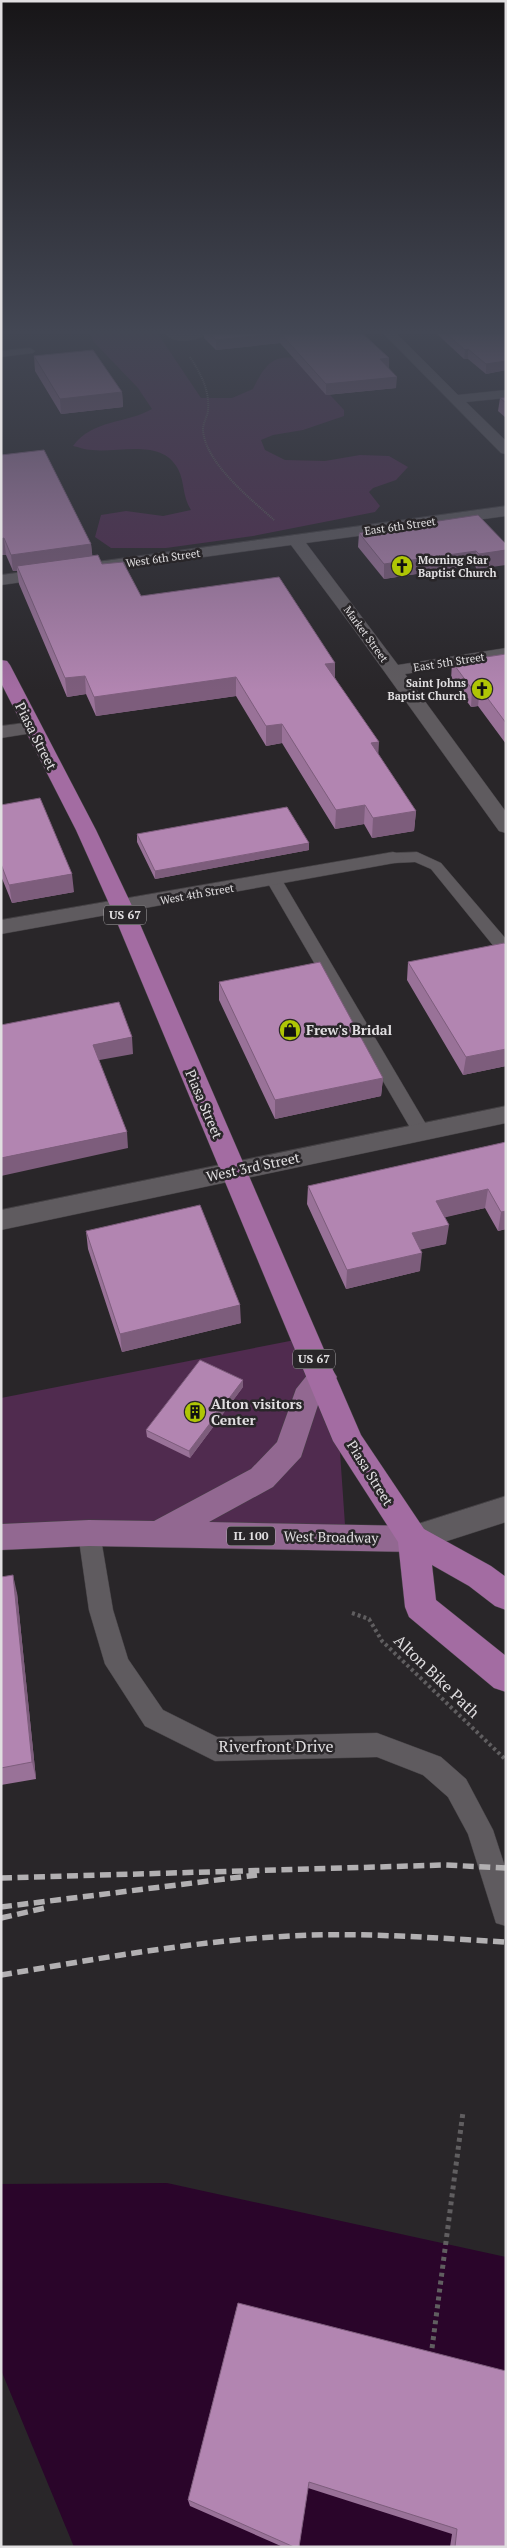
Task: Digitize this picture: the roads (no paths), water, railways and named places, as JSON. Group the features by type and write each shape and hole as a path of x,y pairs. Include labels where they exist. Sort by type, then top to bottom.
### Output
{"highway":[{"name":"Piasa Street","path":"1,666 86,830 122,908 348,1441 413,1539"},
{"name":"US 67","path":"413,1539 480,1576 506,1596"},
{"name":"US 67","path":"413,1539 421,1608 506,1677"}],"main road":[{"path":"157,1534 262,1478 290,1448 306,1397 322,1377"},
{"name":"West Broadway","path":"1,1537 157,1534 413,1539"}],"street":[{"name":"East 6th Street","path":"295,540 506,511"},
{"name":"West 6th Street","path":"1,580 295,540"},
{"name":"Market Street","path":"295,540 506,827"},
{"name":"East 5th Street","path":"392,671 506,653"},
{"path":"1,732 32,728"},
{"name":"West 4th Street","path":"1,928 122,908 393,858"},
{"name":"West 3rd Street","path":"1,1220 506,1114"},
{"name":"West Broadway","path":"413,1539 506,1509"}],"lane":[{"path":"393,858 417,857 436,866 506,950"},
{"path":"274,880 421,1131"},
{"name":"Riverfront Drive","path":"89,1534 101,1610 118,1664 154,1718 215,1749 377,1746 432,1766 458,1788 480,1830 506,1913"}],"railway":[{"path":"1,1878 445,1865 506,1868"},
{"path":"1,1907 257,1875"},
{"path":"1,1918 45,1908"},
{"path":"1,1975 181,1946 254,1938 371,1935 506,1942"}],"place":[{"name":"Morning Star Baptist Church","path":"402,566"},
{"name":"Saint Johns Baptist Church","path":"482,689"},
{"name":"Frew's Bridal","path":"290,1030"},
{"name":"Alton visitors Center","path":"195,1412"}]}
